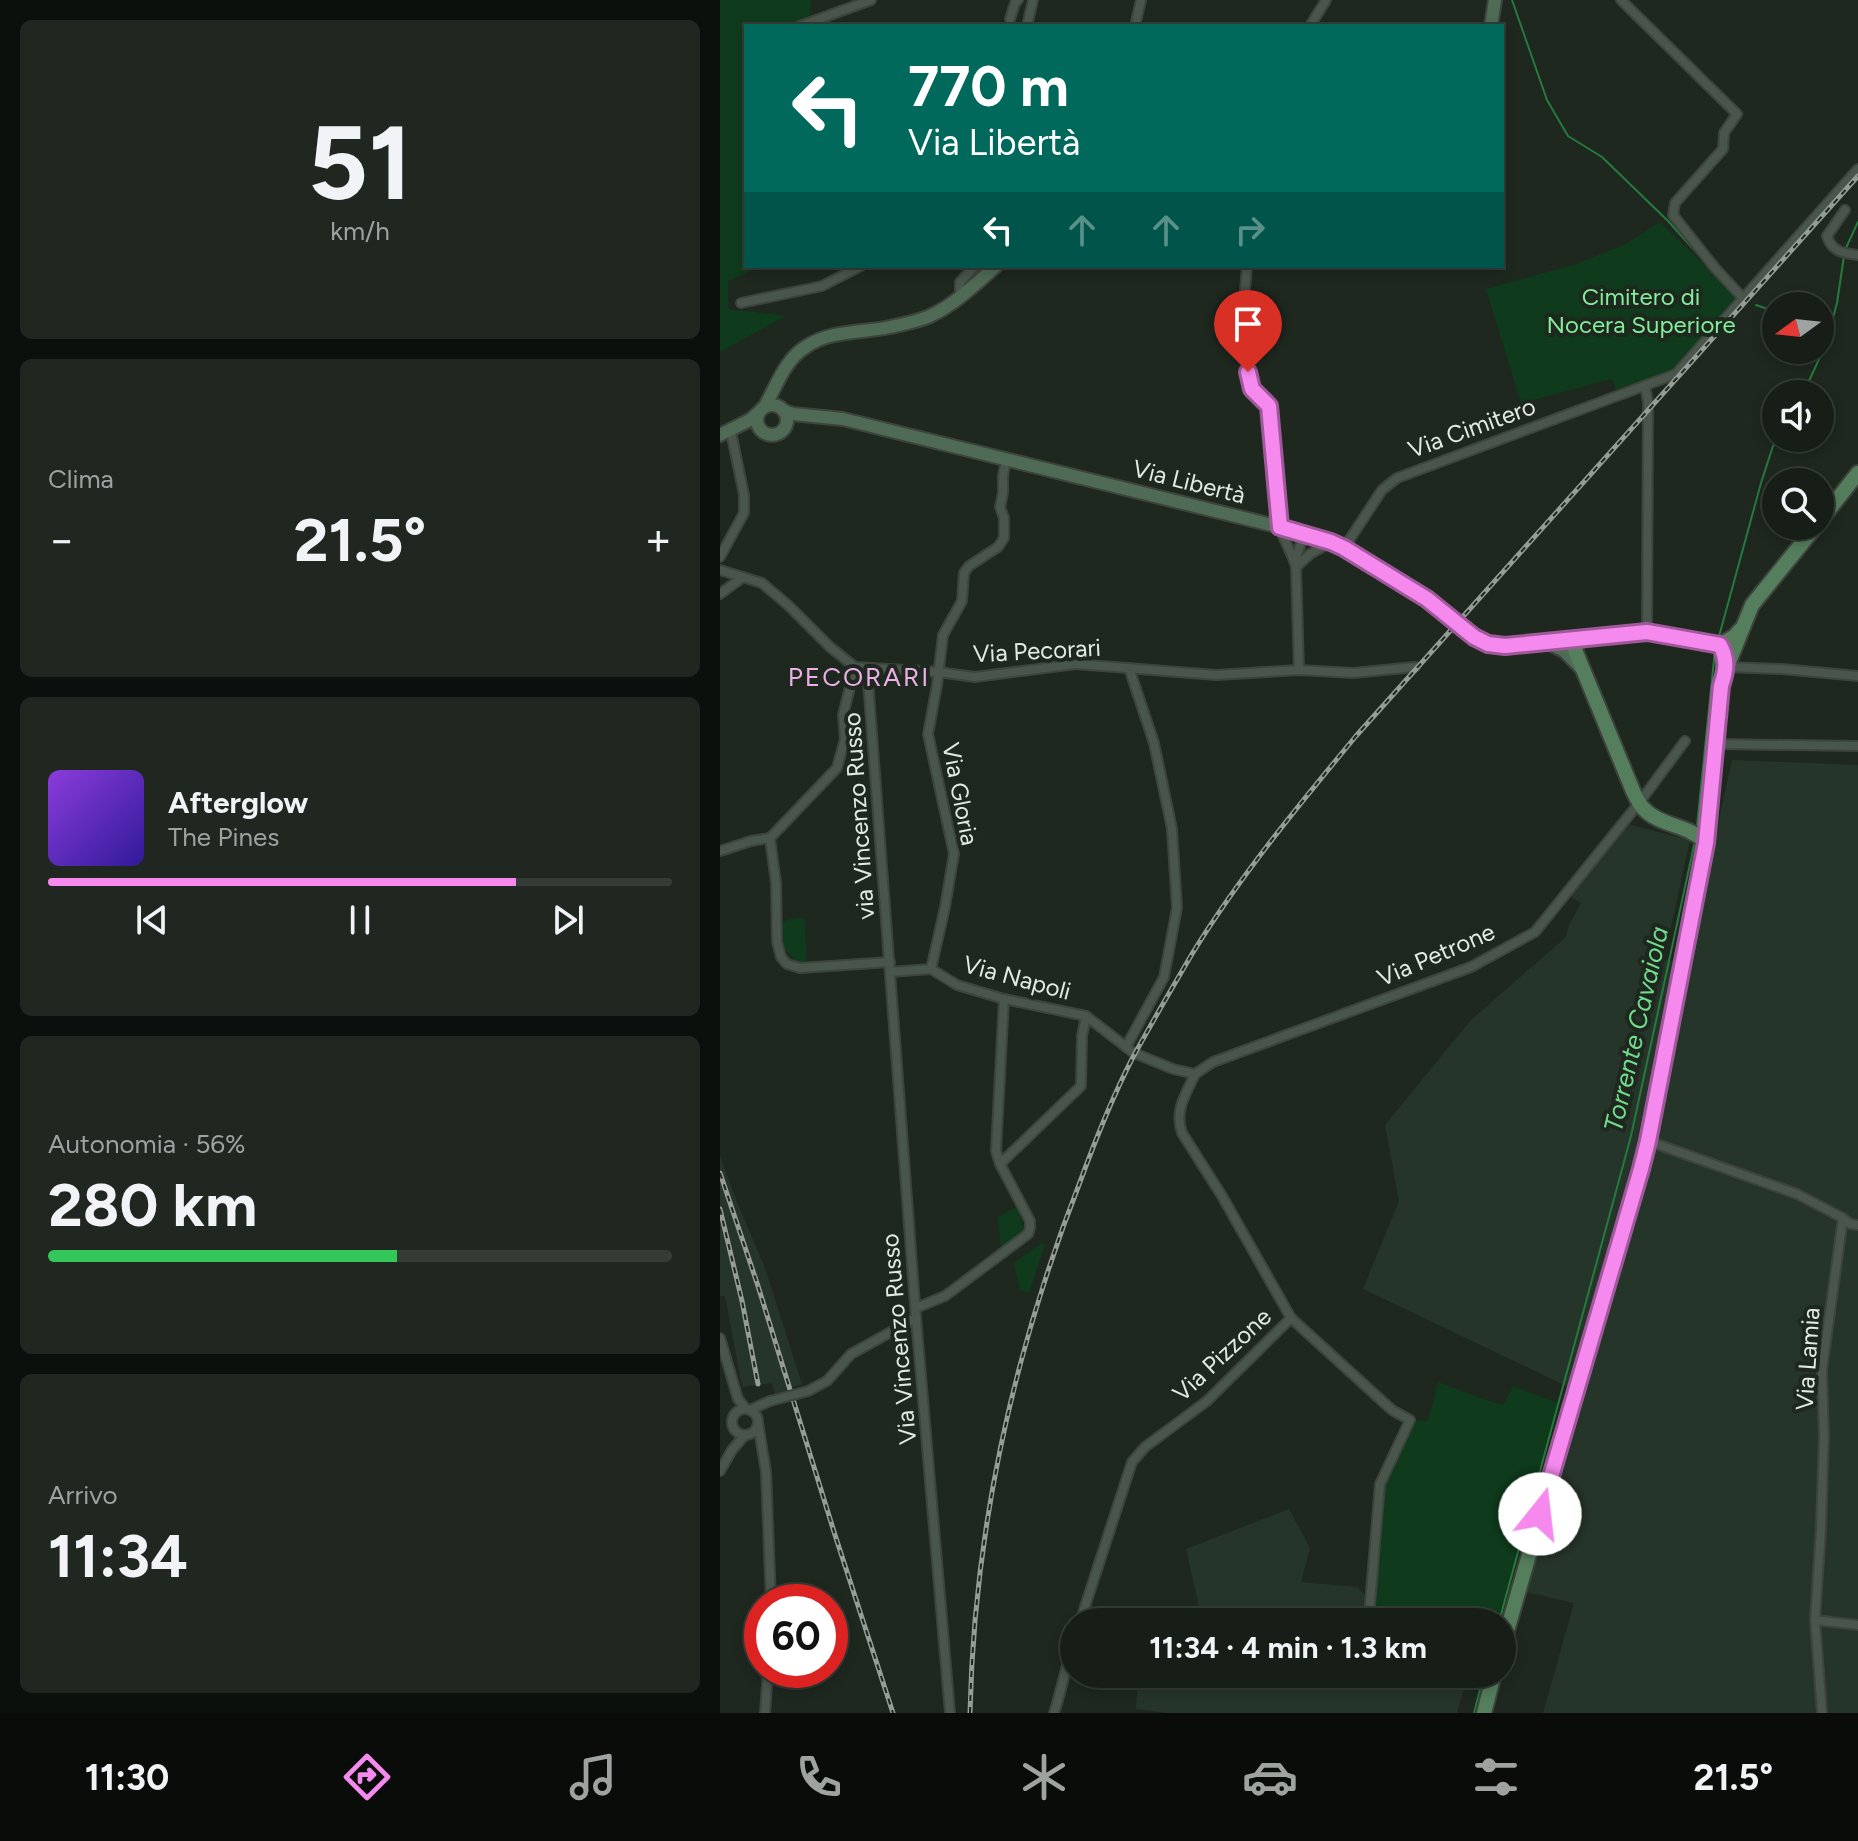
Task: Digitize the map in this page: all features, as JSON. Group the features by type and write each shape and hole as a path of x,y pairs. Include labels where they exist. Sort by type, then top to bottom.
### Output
{"main road":[{"path":"1491,24 1495,1"},
{"path":"810,416 775,435 766,434 757,424 761,410 785,369 806,346 820,339 891,327 932,315 994,268"},
{"path":"783,430 787,420 779,394 785,369"},
{"path":"725,433 773,404 783,410"},
{"name":"Via Libertà","path":"783,410 843,419 1331,542 1427,599 1474,637 1488,644 1505,646 1647,632 1714,644"},
{"path":"725,433 762,431"},
{"path":"1834,503 1858,473"},
{"path":"1514,1608 1648,1141 1706,843 1721,686 1752,605 1805,540"},
{"path":"1727,667 1726,657 1714,644 1735,636 1742,627"},
{"path":"1583,638 1575,650 1641,806 1660,820 1699,835 1706,843"},
{"path":"1545,641 1564,651 1585,672"},
{"path":"1678,826 1699,822 1709,815"},
{"path":"1484,1713 1490,1688"}],"street":[{"path":"805,24 871,0"},
{"path":"1010,19 1018,0"},
{"path":"1027,24 1033,0"},
{"path":"1135,24 1141,0"},
{"path":"1311,24 1326,0"},
{"path":"1621,0 1737,114 1724,133 1723,149 1675,203 1673,215 1742,297"},
{"name":"Via Cimitero","path":"1344,548 1382,490 1397,478 1676,374 1858,169"},
{"path":"1845,210 1827,236 1833,248 1858,255"},
{"path":"741,303 822,286 857,268"},
{"path":"960,296 960,282 973,268"},
{"path":"1247,268 1244,354 1252,389 1269,406 1280,527 1298,563"},
{"path":"1645,386 1648,402 1647,632"},
{"path":"720,557 744,513 744,495 725,433"},
{"name":"Via Gloria","path":"931,969 954,854 928,734 943,635 962,601 964,573 969,566 998,547 1004,538 1004,518 1000,507 1006,459"},
{"path":"1299,670 1298,563 1307,535"},
{"path":"1298,563 1331,542"},
{"path":"720,570 762,583 855,667 843,715 845,739 837,768 770,838 720,851"},
{"path":"720,594 743,577"},
{"name":"Via Pecorari","path":"855,667 975,677 1076,664 1216,675 1299,670 1353,673 1415,667"},
{"path":"1727,667 1858,676"},
{"name":"via Vincenzo Russo","path":"867,668 890,967"},
{"path":"1129,668 1154,743 1169,814 1177,908 1164,977 1126,1047 1160,1064 1195,1074"},
{"name":"Via Petrone","path":"1195,1074 1213,1062 1471,967 1535,932 1641,806 1685,741"},
{"path":"1716,744 1858,746"},
{"name":"Via Napoli","path":"770,838 776,883 777,942 781,957 787,964 800,968 931,969 957,985 1004,999 1086,1016 1126,1047"},
{"name":"Via Vincenzo Russo","path":"890,967 950,1713"},
{"path":"735,1414 808,1391 827,1381 851,1354 945,1296 1028,1234 1030,1221 996,1151 1004,999"},
{"path":"1000,1164 1081,1086 1082,1036 1086,1016"},
{"name":"Via Pizzone","path":"1085,1608 1132,1462 1138,1453 1207,1401 1291,1318 1222,1196 1182,1133 1178,1122 1180,1107 1195,1074"},
{"path":"1648,1141 1797,1194 1850,1224 1858,1225"},
{"name":"Via Lamia","path":"1822,1713 1815,1620 1822,1512 1822,1370 1843,1218"},
{"path":"1291,1318 1392,1410 1410,1420 1380,1484 1370,1608"},
{"path":"720,1338 738,1399 758,1422 766,1472 770,1584"},
{"path":"732,1450 732,1422 738,1399"},
{"path":"720,1471 732,1450 755,1430 767,1402"},
{"path":"733,1426 738,1433 747,1435 763,1455"},
{"path":"1815,1620 1858,1625"},
{"path":"765,1713 767,1688"},
{"path":"1054,1713 1061,1688"}],"shaded area":[{"path":"1732,760 1858,765 1858,1713 1543,1713 1574,1603 1526,1592 1585,1395 1363,1289 1399,1201 1385,1125 1471,1020 1566,937 1581,903 1570,896 1627,824 1690,840 1664,959 1693,965 1713,846"},
{"path":"720,1156 765,1268 802,1384 775,1394 772,1383 742,1387 725,1296 720,1296"},
{"path":"1289,1509 1310,1548 1301,1582 1358,1587 1375,1608 1199,1608 1186,1549"},
{"path":"1137,1688 1464,1688 1457,1713 1166,1713 1136,1709"}],"green space":[{"path":"720,0 811,0 808,24 744,24 744,268 757,268 728,281 728,309 786,316 720,352"},
{"name":"Cimitero di Nocera Superiore","path":"1660,222 1735,295 1735,303 1680,367 1616,390 1612,379 1521,403 1486,289 1576,264 1626,244"},
{"path":"804,918 807,962 796,962 784,948 783,928 779,925"},
{"path":"1016,1207 1023,1228 1014,1240 1001,1249 998,1217"},
{"path":"1042,1243 1045,1244 1029,1293 1020,1291 1014,1263"},
{"path":"1438,1382 1503,1405 1513,1386 1558,1403 1503,1608 1374,1608 1380,1484 1410,1420 1428,1421"}],"waterway":[{"path":"1512,0 1547,100 1568,136 1602,157 1705,262"},
{"name":"Torrente Cavaiola","path":"1845,250 1858,222"},
{"name":"Torrente Cavaiola","path":"1809,380 1826,344 1837,303 1844,256"},
{"path":"1756,305 1762,307"},
{"name":"Torrente Cavaiola","path":"1718,640 1771,452"},
{"name":"Torrente Cavaiola","path":"1697,826 1715,650"},
{"name":"Torrente Cavaiola","path":"1503,1608 1631,1136 1695,841"},
{"name":"Torrente Cavaiola","path":"1474,1713 1480,1688"}],"railway":[{"path":"970,1713 973,1645 989,1510 1017,1376 1056,1246 1098,1135 1132,1059 1169,993 1210,925 1250,869 1356,736 1858,176"},
{"path":"720,1173 893,1713"},
{"path":"720,1209 758,1384"}],"district":[{"name":"PECORARI","path":"859,677"}],"route":[{"path":"1248,372 1252,389 1269,406 1280,527 1344,548 1427,599 1474,637 1488,644 1505,646 1647,632 1720,645 1726,657 1706,843 1648,1141 1540,1514"}]}
